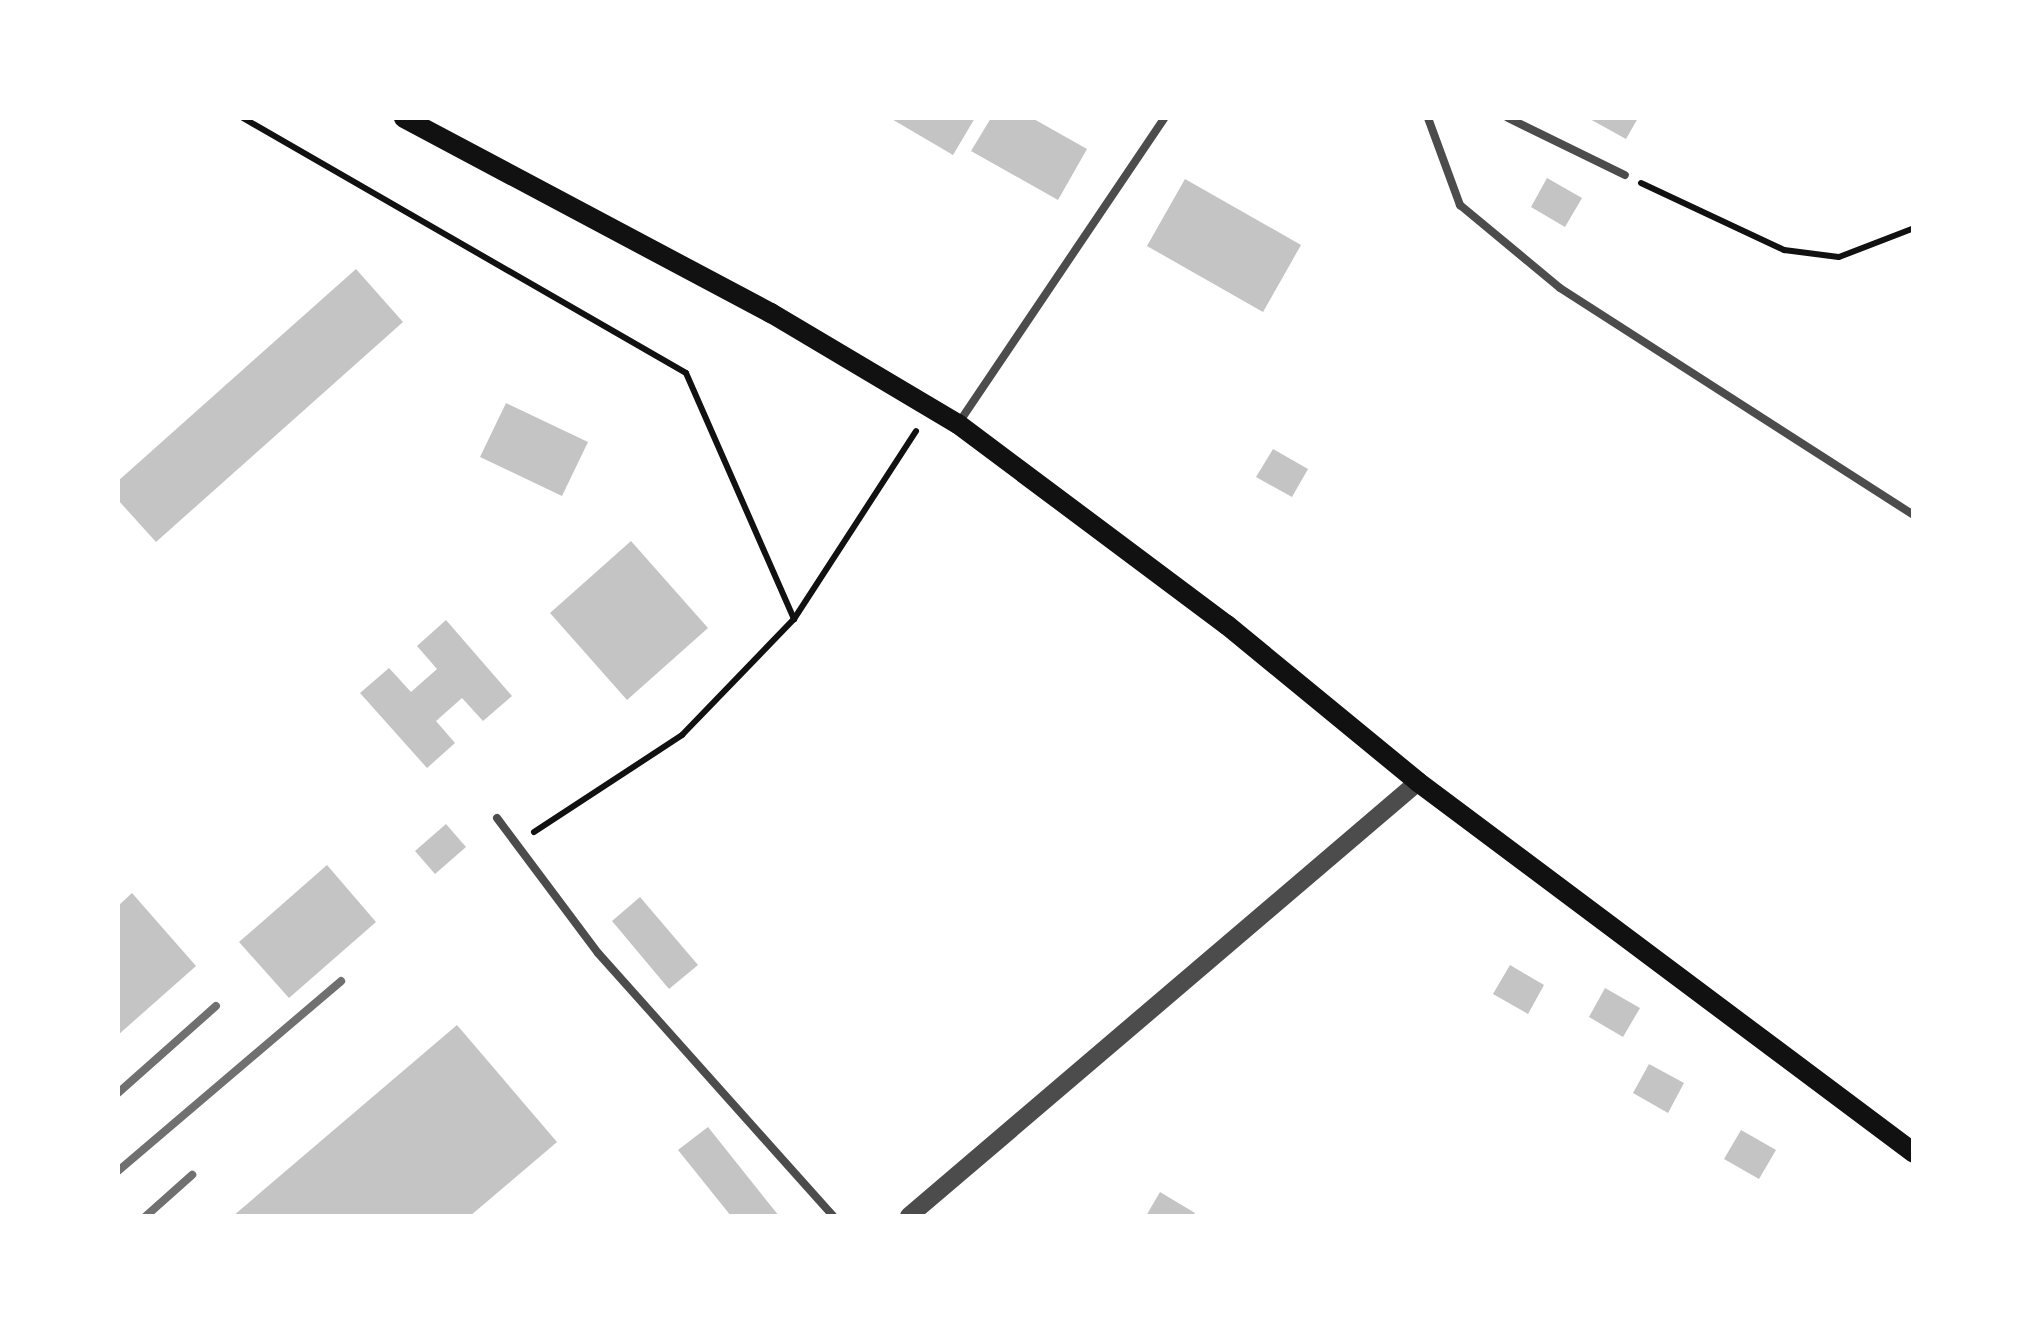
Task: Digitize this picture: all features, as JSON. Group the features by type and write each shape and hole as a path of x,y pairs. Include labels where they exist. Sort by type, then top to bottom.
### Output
{"main road":[{"path":"404,118 771,313 958,424 1227,625 1418,782 1914,1153"}],"street":[{"path":"909,1216 1418,782"}],"lane":[{"path":"958,424 1164,118"},
{"path":"1428,118 1460,205 1560,288 1914,515"},
{"path":"1508,118 1625,175"},
{"path":"497,818 598,953 833,1216"}],"path":[{"path":"243,118 686,373 794,619"},
{"path":"1625,175 1784,250 1839,257 1914,228"},
{"path":"516,844 682,735 794,619 931,408"}],"building":[{"path":"890,118 975,118 953,155"},
{"path":"991,118 1032,118 1087,149 1058,200 971,151"},
{"path":"1588,118 1638,118 1626,139"},
{"path":"1547,178 1582,198 1565,227 1531,207"},
{"path":"1185,179 1301,245 1263,312 1147,246"},
{"path":"356,269 403,322 156,542 118,500 118,481"},
{"path":"506,403 588,442 562,496 480,457"},
{"path":"1273,449 1308,469 1292,497 1256,477"},
{"path":"631,541 708,628 627,700 550,613"},
{"path":"446,620 512,696 483,721 462,698 436,721 455,743 427,768 360,693 389,668 411,692 437,669 417,646"},
{"path":"446,824 466,847 435,874 415,851"},
{"path":"327,865 376,922 289,998 239,942"},
{"path":"132,893 196,966 118,1035 118,906"},
{"path":"640,897 698,965 669,989 612,921"},
{"path":"1510,965 1544,985 1528,1014 1493,994"},
{"path":"1605,988 1640,1008 1623,1037 1589,1017"},
{"path":"457,1025 557,1142 470,1216 233,1216"},
{"path":"1649,1064 1684,1083 1668,1113 1633,1093"},
{"path":"708,1127 779,1216 731,1216 678,1150"},
{"path":"1741,1130 1776,1150 1759,1179 1724,1159"},
{"path":"1160,1192 1195,1213 1146,1216"}],"railway":[{"path":"118,1171 341,981"},
{"path":"118,1093 216,1006"},
{"path":"146,1216 192,1175"}]}
